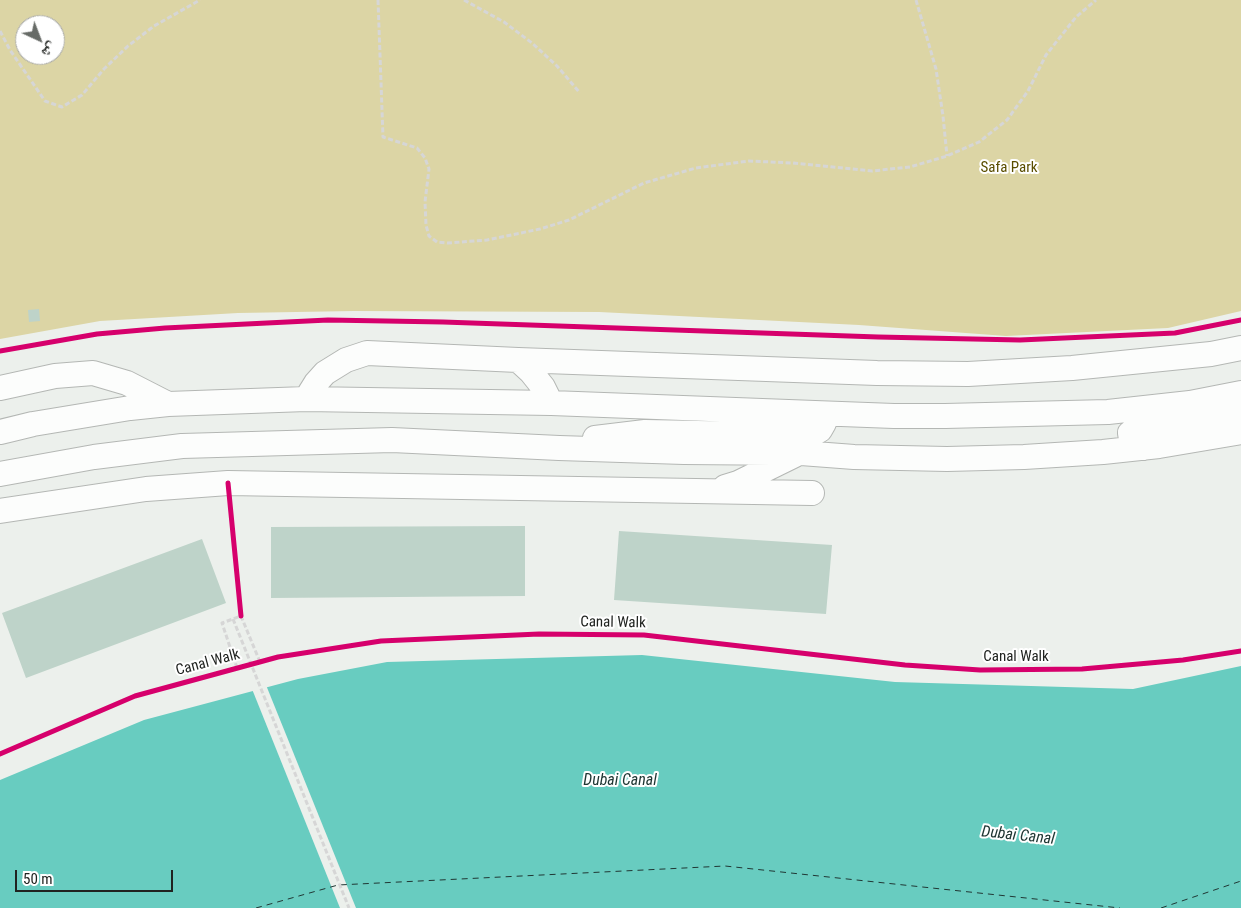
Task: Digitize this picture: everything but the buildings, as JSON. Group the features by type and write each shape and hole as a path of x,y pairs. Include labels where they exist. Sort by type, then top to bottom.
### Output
{"street":[{"path":"306,399 325,374 346,360 367,352 518,360 877,373 968,374 1072,368 1211,354 1241,348"},
{"path":"518,360 543,387 551,403"},
{"path":"0,388 55,376 93,373 127,382 168,404"},
{"path":"0,432 33,424 130,408 168,404 306,399 551,403 945,416 1108,412 1190,402 1241,393"},
{"path":"1143,448 1134,444 1131,439 1130,433 1138,428 1241,410"},
{"path":"559,448 590,439 645,432 813,434 820,430 824,423 814,413"},
{"path":"0,474 94,457 182,446 392,440 559,448 801,453 854,457 947,459 1024,457 1143,448 1241,432"},
{"path":"706,492 738,484 801,453"},
{"path":"0,511 146,489 228,483 812,493"},
{"path":"0,496 27,507"}],"path":[{"path":"0,31 10,50 45,101 62,108 82,94 128,46 154,26 200,0"},
{"path":"378,0 382,137 417,148 425,158 429,169 425,202 426,225 429,236 437,242 487,240 540,229 569,220 644,184 696,168 748,161 793,163 872,171 910,167 947,156 980,142 1007,120 1028,91 1046,55 1076,17 1096,0"},
{"path":"464,0 504,22 532,42 557,66 580,93"},
{"path":"916,0 936,69 947,156"},
{"path":"241,606 242,616 260,662"},
{"path":"237,668 222,623 242,616"},
{"path":"233,619 349,908"}],"green space":[{"name":"Safa Park","path":"0,0 1241,0 1241,311 1168,328 1006,336 859,325 599,312 354,311 238,313 100,321 0,339"}],"water":[{"name":"Dubai Canal","path":"642,655 895,682 1133,689 1241,666 1241,908 0,908 0,780 144,720 298,679 387,662"}],"pier":[{"path":"266,685 356,908 340,908 252,689"}],"ferry route":[{"path":"256,908 338,885 725,866 1120,908"},
{"path":"1161,908 1241,881"}],"cycle path":[{"path":"0,351 97,334 165,328 328,320 1020,340 1175,333 1241,320"},
{"path":"228,483 241,616"},
{"name":"Canal Walk","path":"0,754 135,696 278,657 381,641 539,634 644,635 905,665 980,670 1082,669 1183,660 1241,651"}]}
